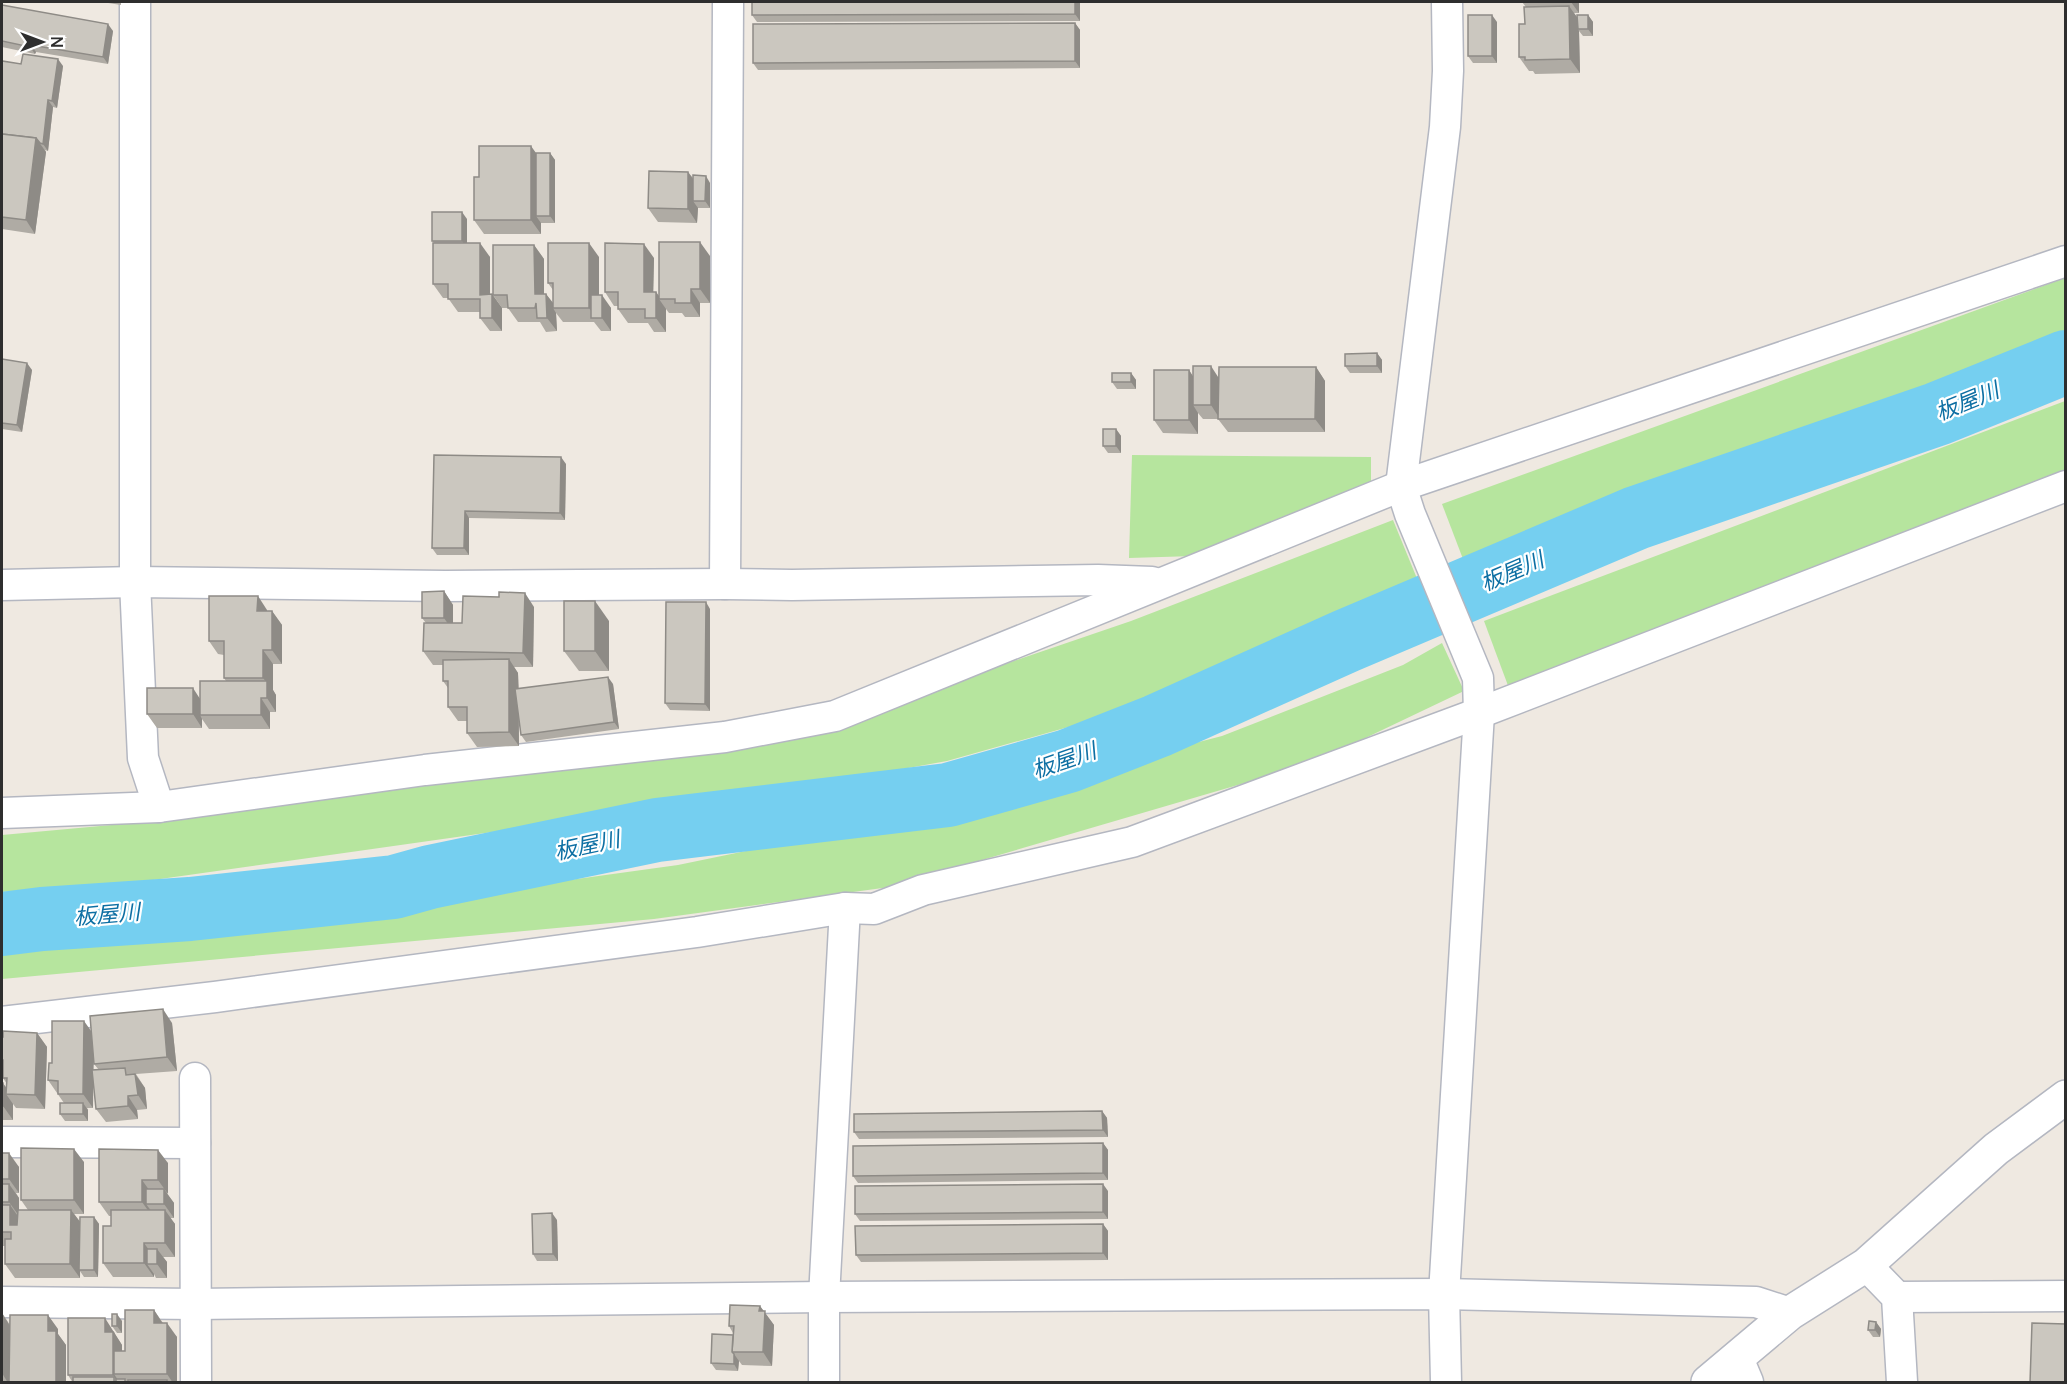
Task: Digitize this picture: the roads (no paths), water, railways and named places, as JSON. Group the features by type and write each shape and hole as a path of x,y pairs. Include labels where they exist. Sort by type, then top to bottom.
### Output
{"street":[{"path":"135,2 135,582 143,758 159,807"},
{"path":"725,584 728,2"},
{"path":"1446,1383 1444,1294 1479,713 1478,678 1410,514 1401,486 1445,127 1448,71 1447,2"},
{"path":"2,813 159,807 425,770 725,737 835,716 1401,486 2066,261"},
{"path":"2,1022 215,997 697,932 845,908 874,909 923,890 1132,842 1479,713 2066,486"},
{"path":"2,585 135,582 445,586 792,585 1098,580 1164,582"},
{"path":"824,1383 824,1297 845,908"},
{"path":"195,1078 196,1383"},
{"path":"1708,1383 1743,1370 1790,1313 1866,1265 1996,1149 2066,1097"},
{"path":"2,1142 195,1143"},
{"path":"1866,1265 1897,1297 1902,1383"},
{"path":"2,1302 196,1304 824,1297 1444,1294 1756,1302 1790,1313"},
{"path":"1897,1297 2066,1296"}],"waterway":[{"name":"板屋川","path":"2,924 42,919 190,909 394,887 430,877 657,830 948,795 1068,761 1157,726 1346,641 1636,518 1937,414 2066,362"}]}
